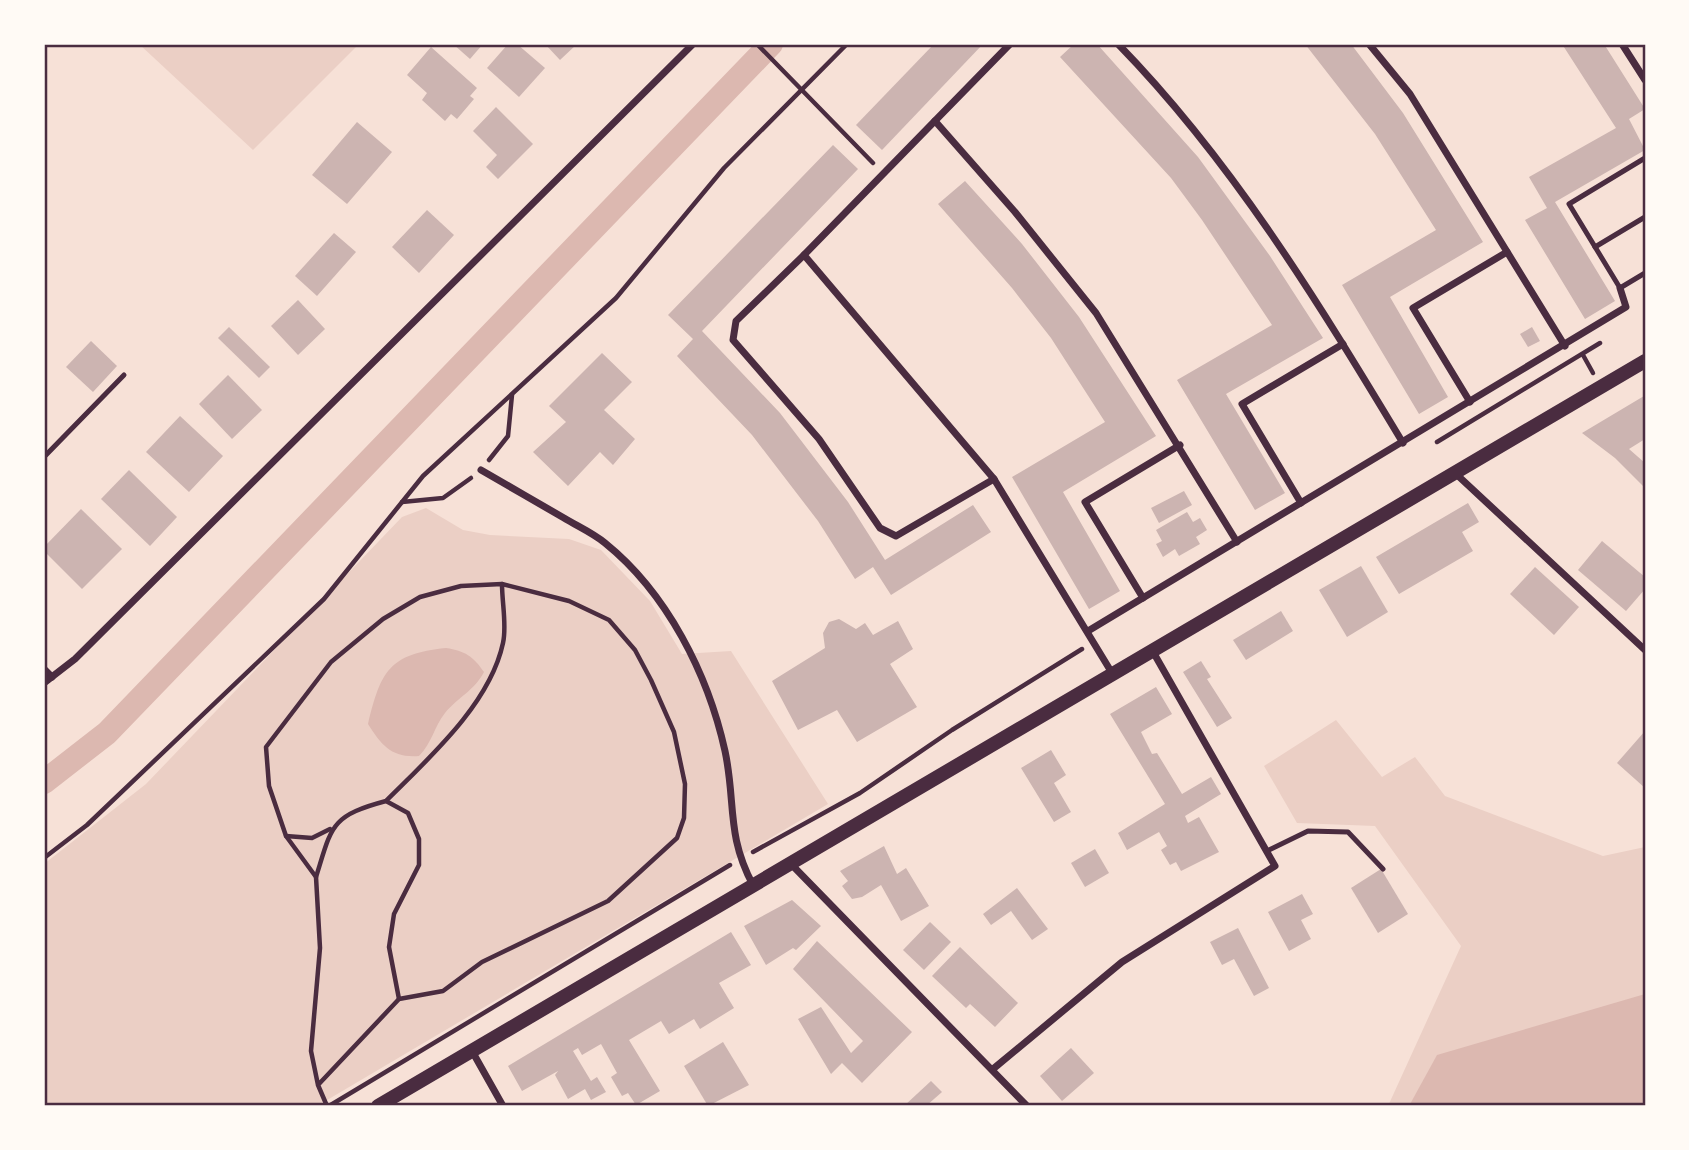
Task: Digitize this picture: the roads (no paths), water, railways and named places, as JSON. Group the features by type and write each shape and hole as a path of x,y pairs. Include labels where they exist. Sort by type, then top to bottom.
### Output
{"main road":[{"path":"378,1106 1645,361"}],"street":[{"path":"44,683 75,659 693,44"},
{"path":"994,479 896,536 880,528 818,439 733,340 736,321 1010,44"},
{"path":"1118,44 1162,88 1251,200 1403,443"},
{"path":"1369,44 1410,94 1564,346"},
{"path":"1622,44 1645,80"},
{"path":"935,121 1015,212 1096,313 1180,445 1237,542"},
{"path":"1470,402 1413,308 1507,252"},
{"path":"804,255 994,479 1112,673"},
{"path":"1087,631 1626,307 1620,288"},
{"path":"1301,503 1242,404 1343,344"},
{"path":"1143,598 1085,502 1180,445"},
{"path":"481,470 604,542 657,596 689,651 716,719 726,753 732,827 739,860 753,885"},
{"path":"1454,472 1645,650"},
{"path":"993,1069 1122,962 1275,866 1152,650"},
{"path":"44,669 52,677"},
{"path":"790,863 1027,1106"},
{"path":"472,1051 503,1106"}],"lane":[{"path":"1645,158 1569,204 1620,288 1645,273"},
{"path":"1595,247 1645,217"},
{"path":"44,457 124,374"},
{"path":"1267,851 1308,831 1349,832 1383,869"}],"waterway":[{"path":"44,782 107,733 771,44"}]}
